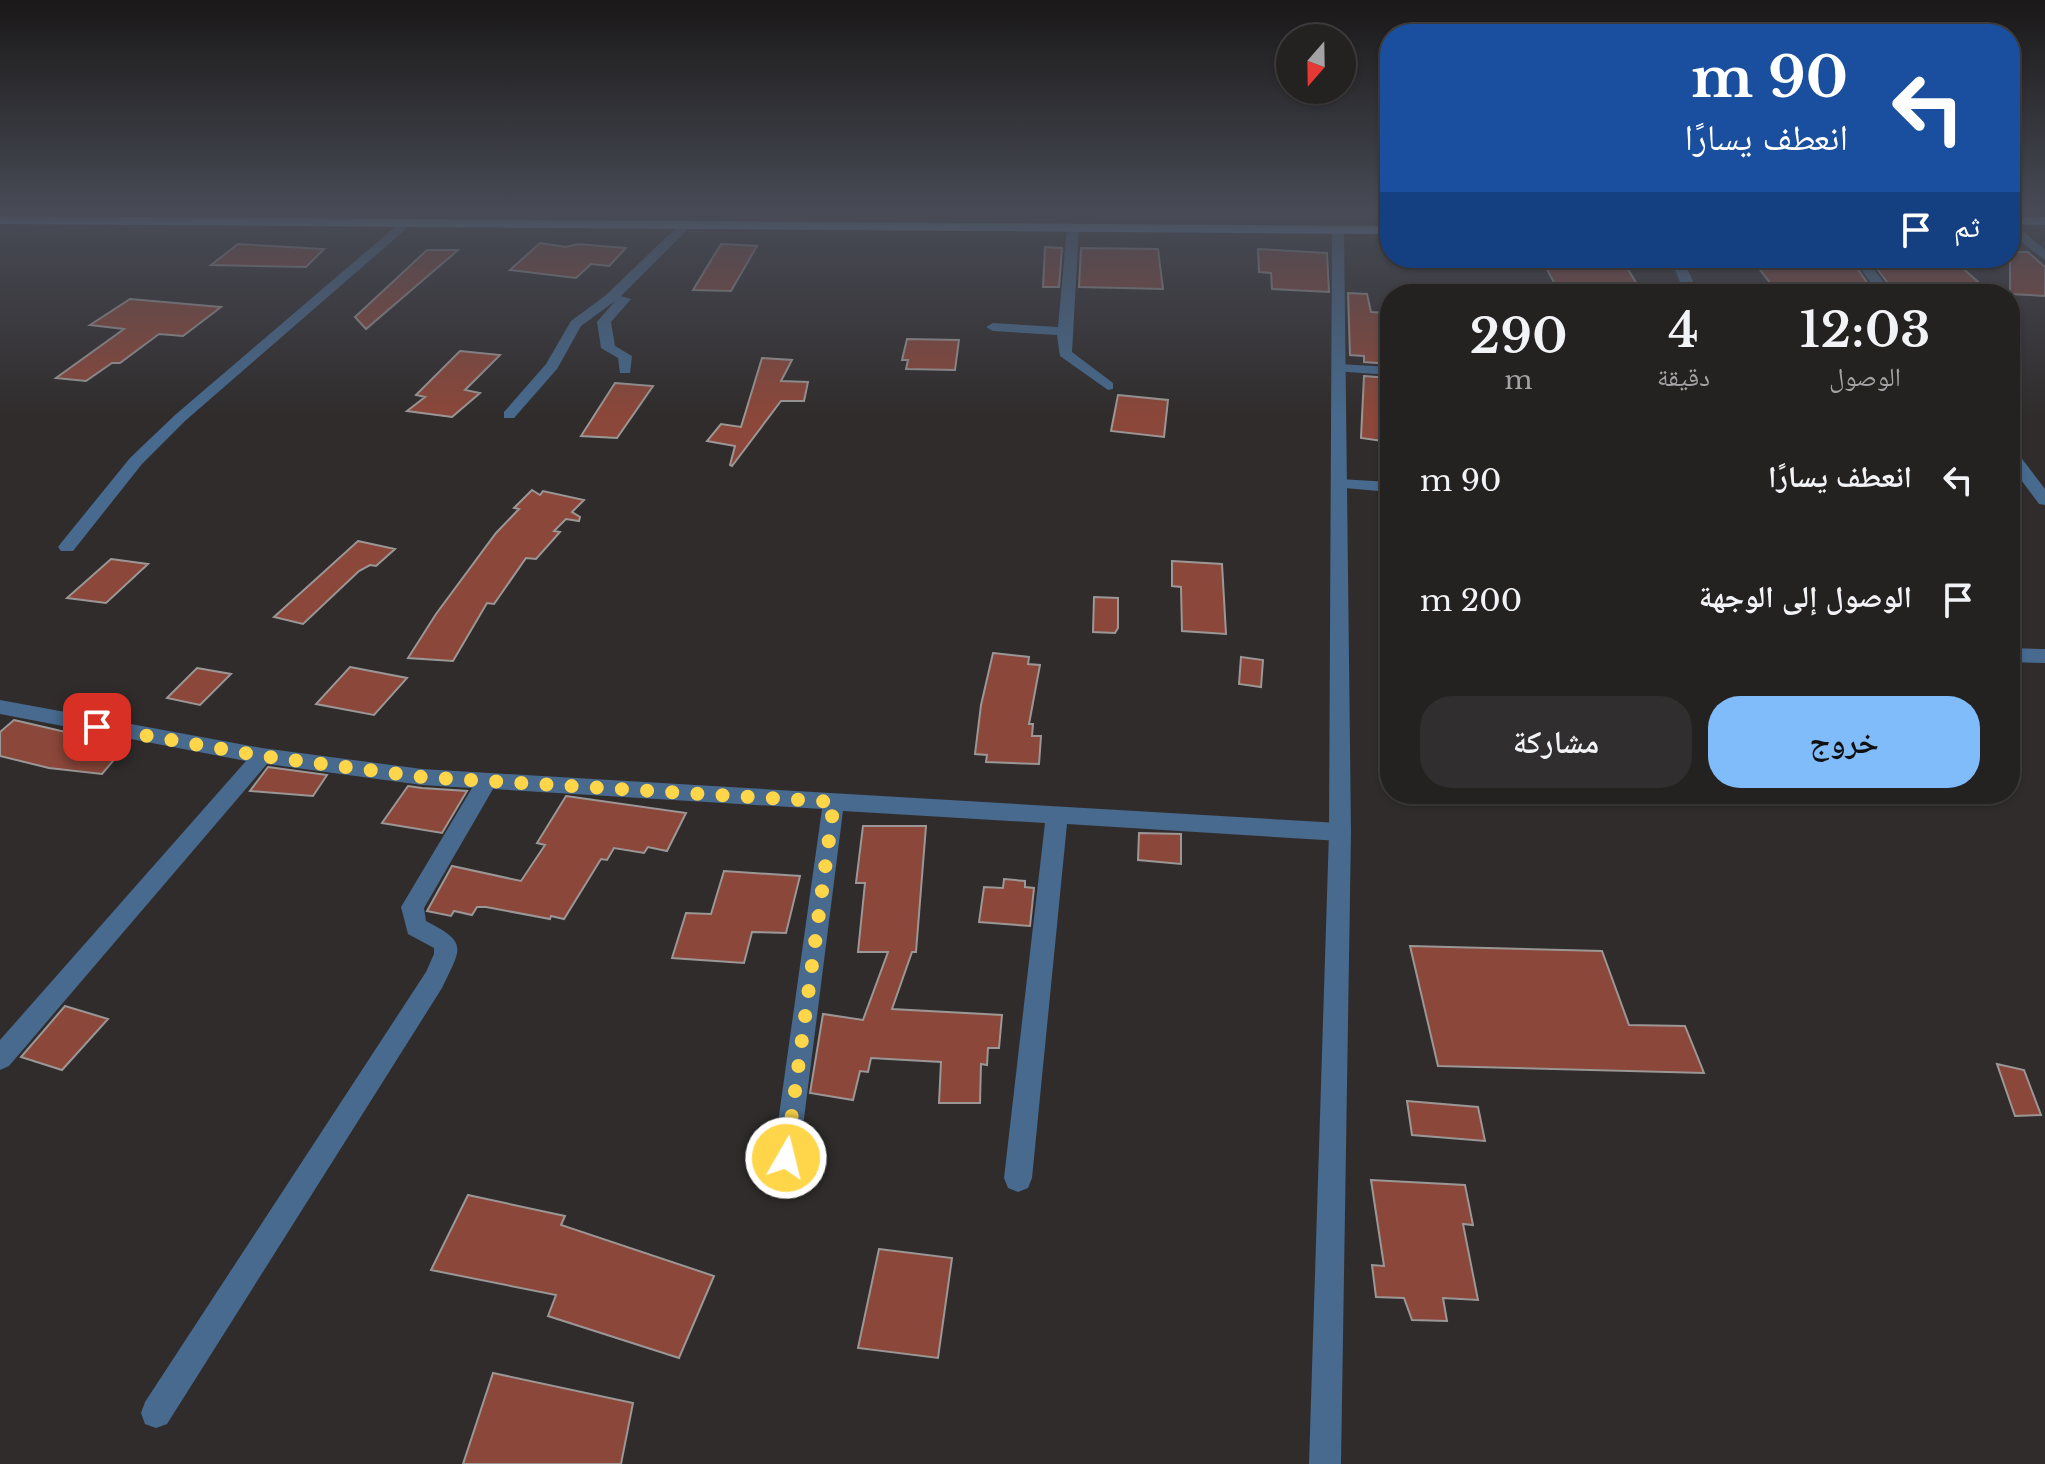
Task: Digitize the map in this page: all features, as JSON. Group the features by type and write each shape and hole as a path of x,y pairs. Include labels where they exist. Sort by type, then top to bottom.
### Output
{"street":[{"path":"67,547 116,483 180,418 341,279"},
{"path":"509,415 552,366 576,324 631,279"},
{"path":"625,370 625,356 608,348 604,322 643,279"},
{"path":"1069,279 1065,353 1108,386"},
{"path":"1325,1464 1340,832 1338,279"},
{"path":"993,327 1064,331"},
{"path":"1339,368 1380,370"},
{"path":"2020,467 2045,500"},
{"path":"1339,484 1380,486"},
{"path":"2020,655 2045,656"},
{"path":"0,707 262,756 422,777 1340,832"},
{"path":"0,1058 262,756"},
{"path":"156,1413 434,980 446,954 445,942 416,927 412,907 487,781"},
{"path":"786,1158 834,802"},
{"path":"1018,1178 1057,815"}],"building":[{"path":"395,279 424,279 366,329 355,317"},
{"path":"700,279 738,279 731,291 693,290"},
{"path":"1043,279 1060,279 1059,287 1043,287"},
{"path":"1079,279 1162,279 1163,289 1079,287"},
{"path":"1271,279 1328,279 1329,292 1272,289"},
{"path":"1552,279 1634,279 1637,284 1610,284 1555,284"},
{"path":"1767,279 1865,279 1868,284 1771,284"},
{"path":"1885,279 1975,279 1981,284 1888,284"},
{"path":"2010,279 2045,279 2045,296 2020,295 2020,284 2010,284"},
{"path":"1348,293 1367,294 1371,312 1380,312 1380,363 1364,362 1364,356 1350,355"},
{"path":"130,299 221,307 183,336 159,334 120,363 112,363 86,381 56,378 124,329 90,325"},
{"path":"907,339 959,340 955,370 906,369 908,360 902,360"},
{"path":"460,351 500,355 465,390 480,393 452,417 407,411 425,397 416,395"},
{"path":"762,358 792,360 781,381 808,382 804,401 781,401 732,466 735,446 707,441 721,424 741,427"},
{"path":"1364,376 1380,377 1380,441 1361,438"},
{"path":"615,383 653,386 617,438 581,436"},
{"path":"1118,395 1168,400 1164,437 1111,431"},
{"path":"532,490 540,495 543,491 584,500 572,512 580,517 579,521 566,519 554,531 560,532 536,559 526,558 494,604 487,603 453,661 408,658 436,614 496,533 519,509 514,508"},
{"path":"358,541 395,549 376,566 370,565 359,571 303,624 274,617"},
{"path":"111,559 148,564 106,603 67,598"},
{"path":"1172,561 1222,564 1226,634 1182,631 1181,587 1172,586"},
{"path":"1094,597 1118,598 1118,628 1115,633 1093,632"},
{"path":"993,653 1029,657 1028,664 1040,665 1029,724 1033,724 1032,736 1041,736 1039,764 986,762 987,755 975,754 981,705"},
{"path":"1241,657 1263,660 1261,687 1239,684"},
{"path":"350,667 407,678 374,715 316,704"},
{"path":"197,668 231,674 200,705 167,698"},
{"path":"14,720 83,736 76,742 105,746 99,753 118,755 102,774 49,768 0,756 0,732"},
{"path":"268,767 327,775 313,796 250,791"},
{"path":"408,786 467,791 442,833 382,823"},
{"path":"566,796 686,813 667,851 648,847 644,853 614,848 607,860 601,859 564,919 486,907 477,907 472,915 454,911 451,916 427,911 452,866 521,881 545,845 537,843"},
{"path":"863,826 926,826 916,952 912,952 892,1009 1002,1015 999,1048 988,1048 987,1065 981,1064 980,1103 939,1103 941,1062 871,1058 868,1072 860,1071 853,1100 810,1093 823,1014 863,1020 888,952 858,952 865,883 856,883"},
{"path":"1139,833 1181,834 1181,864 1138,860"},
{"path":"724,871 800,876 786,933 752,932 744,963 672,958 686,913 711,914"},
{"path":"1004,879 1025,881 1025,887 1034,888 1030,926 979,922 984,887 1003,888"},
{"path":"1410,946 1602,951 1629,1025 1685,1026 1704,1073 1438,1066"},
{"path":"65,1006 108,1019 62,1070 21,1057"},
{"path":"1997,1064 2024,1070 2041,1115 2015,1116"},
{"path":"1407,1101 1478,1107 1485,1141 1412,1135"},
{"path":"1371,1180 1465,1185 1473,1225 1463,1224 1478,1300 1443,1298 1447,1321 1412,1320 1404,1298 1376,1297 1372,1265 1384,1266"},
{"path":"468,1195 565,1216 561,1225 714,1276 679,1358 548,1316 556,1295 431,1270"},
{"path":"879,1249 952,1258 938,1358 858,1348"},
{"path":"493,1373 633,1403 621,1464 463,1464"}],"route":[{"path":"97,727 262,756 422,777 834,802 786,1158"}]}
